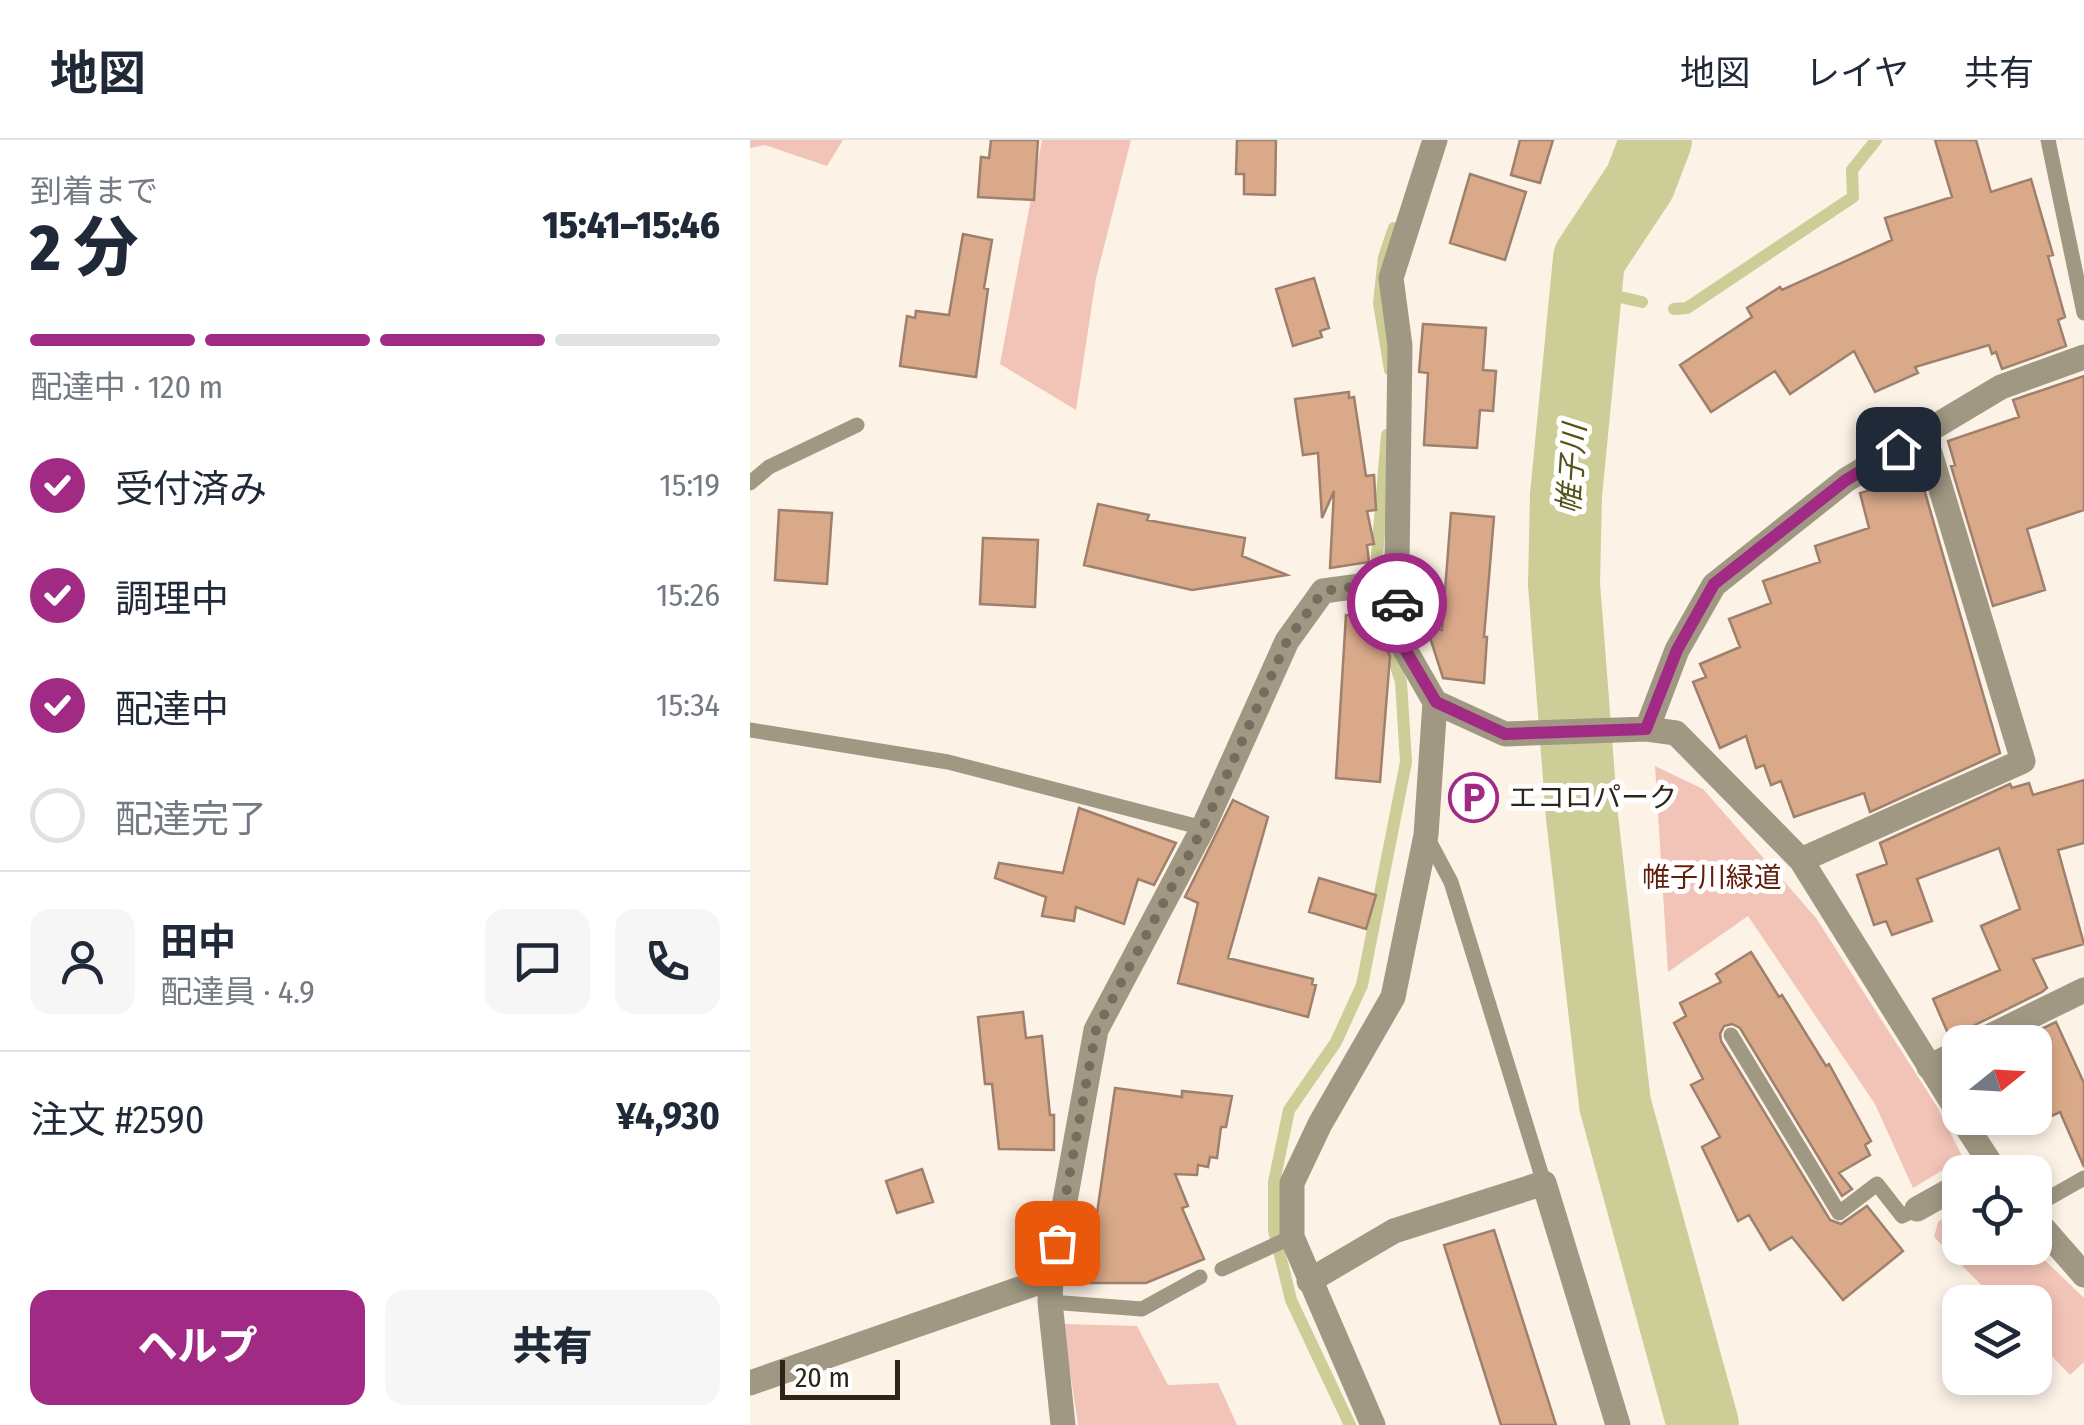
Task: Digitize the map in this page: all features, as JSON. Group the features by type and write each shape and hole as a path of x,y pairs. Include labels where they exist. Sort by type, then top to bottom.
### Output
{"street":[{"path":"1436,140 1391,278 1400,346 1396,634 1436,702 1505,734 1638,729 1676,733 1801,860 1942,1087"},
{"path":"1638,729 1714,584 1846,480 2001,386 2084,357"},
{"path":"1801,860 2023,761 1924,433"},
{"path":"1063,1425 1050,1290 1096,1030 1203,828 1287,641 1323,591 1398,581"},
{"path":"1373,1425 1292,1237 1292,1183 1320,1124 1393,997 1426,834 1436,702"},
{"path":"2013,1025 2084,990"},
{"path":"1929,1067 1942,1061"},
{"path":"1309,1281 1394,1232 1544,1183 1618,1425"},
{"path":"1917,1209 1942,1196"},
{"path":"2052,1239 2084,1274"},
{"path":"750,1382 1050,1290"}],"lane":[{"path":"2048,140 2084,312"},
{"path":"750,483 769,467 857,425"},
{"path":"750,730 948,762 1203,828"},
{"path":"1426,834 1451,882 1544,1183"},
{"path":"1731,1035 1840,1213 1878,1184 1902,1216 1917,1209"},
{"path":"2052,1196 2084,1178"},
{"path":"1222,1269 1292,1237"},
{"path":"1050,1290 1142,1309 1200,1278"}],"green space":[{"path":"750,140 843,140 827,166 765,145 750,148"},
{"path":"1042,140 1131,140 1096,278 1076,410 1000,364"},
{"name":"帷子川緑道","path":"1655,766 1703,789 1816,918 1938,1108 1942,1135 1952,1135 1962,1155 1942,1155 1942,1171 1913,1188 1875,1104 1748,916 1668,972"},
{"path":"1942,1219 1942,1245 1934,1237"},
{"path":"1962,1265 2050,1265 2084,1298 2084,1362 2070,1375 2052,1356 2052,1285 1981,1285"},
{"path":"1063,1324 1137,1326 1168,1385 1218,1383 1237,1425 1078,1425"}],"building":[{"path":"991,140 1038,140 1034,200 978,197 981,157 989,158"},
{"path":"1237,140 1276,140 1275,195 1244,194 1244,174 1236,174"},
{"path":"1520,140 1553,140 1540,183 1511,175"},
{"path":"1935,140 1976,140 1991,192 2031,179 2053,255 2048,256 2065,317 2058,320 2066,346 2002,369 1989,345 1915,367 1918,373 1875,392 1854,351 1790,394 1775,371 1711,412 1680,365 1752,317 1747,308 1780,287 1782,290 1892,240 1885,218 1952,197"},
{"path":"1470,174 1526,192 1505,260 1450,243"},
{"path":"963,234 992,240 976,377 900,366 907,316 915,318 916,311 949,315"},
{"path":"1314,278 1329,328 1320,331 1322,337 1293,346 1276,289"},
{"path":"1423,324 1486,328 1483,370 1496,371 1493,411 1480,410 1477,448 1424,445 1428,373 1419,372"},
{"path":"2084,376 2084,510 2027,529 2045,590 1993,606 1951,466 1955,465 1948,441 2019,417 2013,400"},
{"path":"1349,392 1349,398 1354,397 1366,476 1374,475 1376,510 1367,511 1374,544 1367,545 1369,562 1330,568 1334,491 1322,518 1318,453 1303,455 1295,399"},
{"path":"1920,475 2000,753 1870,812 1864,793 1794,817 1781,781 1771,785 1764,765 1756,768 1746,736 1720,748 1693,682 1706,677 1700,664 1740,647 1729,619 1771,603 1763,581 1820,562 1815,546 1869,528 1860,493"},
{"path":"1098,504 1149,515 1147,520 1245,538 1242,556 1287,575 1192,590 1084,565"},
{"path":"779,510 832,513 827,584 775,580"},
{"path":"1451,513 1494,517 1484,683 1443,678 1427,628 1442,630"},
{"path":"983,538 1038,540 1035,607 980,604"},
{"path":"1346,615 1380,620 1382,641 1390,656 1380,782 1336,778"},
{"path":"2084,780 2084,843 2058,850 2084,944 2033,959 2047,988 2042,992 1975,1025 1944,1025 1933,999 2000,970 1981,926 2020,909 1999,848 1917,879 1932,921 1892,935 1886,921 1874,925 1857,875 1887,864 1880,843 2010,784 2012,788 2029,783 2033,795"},
{"path":"1233,800 1268,817 1228,958 1313,979 1312,984 1316,985 1308,1017 1178,983 1198,903 1185,897"},
{"path":"1079,808 1176,843 1154,885 1138,879 1124,924 1076,907 1074,921 1042,916 1046,897 995,878 999,863 1063,873"},
{"path":"1319,878 1376,895 1366,929 1309,912"},
{"path":"1751,952 1826,1066 1829,1064 1871,1141 1865,1145 1870,1155 1839,1173 1852,1189 1842,1196 1740,1028 1724,1026 1721,1041 1830,1220 1841,1224 1867,1206 1903,1251 1843,1300 1792,1237 1770,1250 1749,1215 1738,1221 1702,1147 1720,1137 1691,1085 1703,1079 1674,1023 1686,1016 1680,1003 1721,982 1716,974"},
{"path":"1023,1012 1026,1038 1042,1036 1050,1115 1054,1115 1054,1150 999,1149 992,1084 985,1084 978,1017"},
{"path":"2056,1022 2084,1083 2084,1167 2060,1112 2052,1116 2050,1025"},
{"path":"1115,1088 1182,1097 1182,1091 1232,1096 1226,1127 1221,1127 1217,1158 1210,1157 1208,1167 1198,1165 1197,1175 1175,1174 1188,1206 1182,1208 1204,1259 1146,1283 1087,1283"},
{"path":"922,1169 933,1202 897,1213 886,1181"},
{"path":"1494,1230 1556,1425 1501,1425 1444,1245"}],"waterway":[{"name":"帷子川","path":"1656,140 1640,182 1589,259 1566,495 1564,584 1582,817 1615,1104 1703,1425"},
{"path":"1674,309 1687,308 1853,197 1852,170 1876,140"},
{"path":"1390,370 1379,303 1384,257 1394,228"},
{"path":"1585,289 1642,302"},
{"path":"1350,1425 1291,1300 1274,1230 1274,1182 1289,1110 1336,1042 1362,985 1406,762 1401,682 1387,639 1375,579 1387,435"}],"way so far":[{"path":"1057,1243 1096,1030 1203,828 1287,641 1323,591 1398,581 1397,603"}],"place":[{"name":"エコロパーク","path":"1474,797"}],"route":[{"path":"1397,603 1396,634 1436,702 1505,734 1646,729 1677,650 1714,584 1846,480 1898,449"}]}
